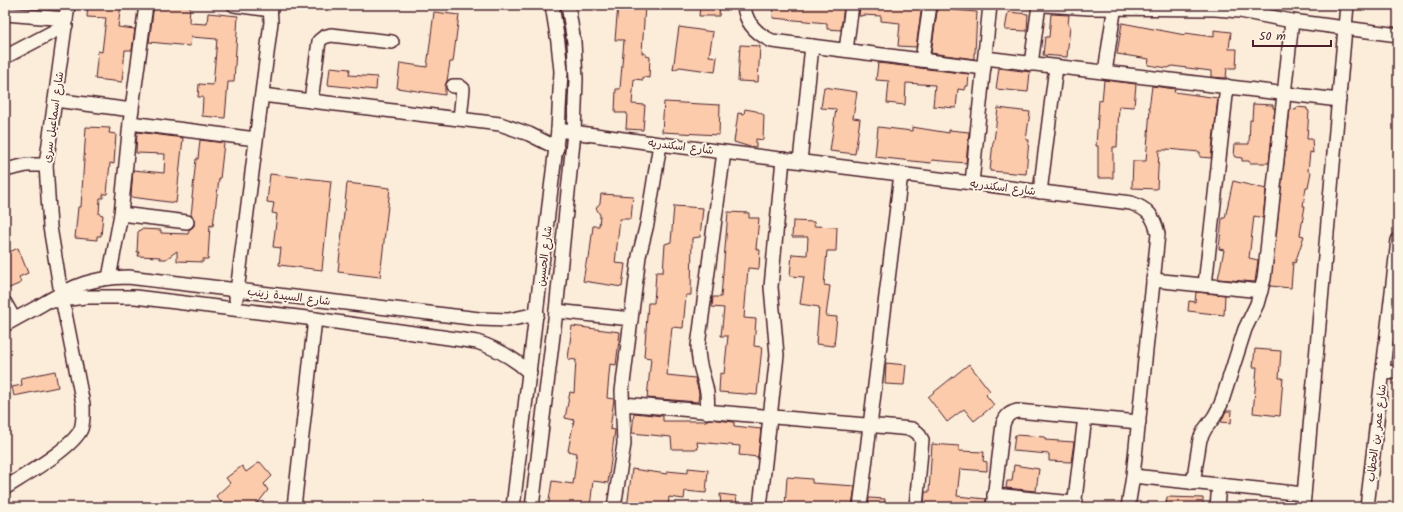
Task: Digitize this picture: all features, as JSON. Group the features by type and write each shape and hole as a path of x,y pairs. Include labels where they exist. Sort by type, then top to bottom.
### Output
{"street":[{"name":"شارع اسماعيل سرى","path":"5,488 74,440 84,417 83,404 61,297 50,227 46,165 68,5"},
{"path":"109,278 121,214 131,117 146,5"},
{"path":"234,5 270,7 271,22 235,309"},
{"name":"شارع الحسين","path":"513,507 557,148 561,71 552,5"},
{"name":"شارع الحسين","path":"532,507 556,311 574,132 576,79 574,42 568,5"},
{"path":"744,5 747,18 753,28 762,36 772,41 922,60 1031,64 1339,100"},
{"path":"846,50 852,5"},
{"path":"922,60 930,5"},
{"path":"972,183 990,5"},
{"path":"1031,64 1038,5"},
{"path":"1044,5 1215,9 1240,11 1292,21 1398,35"},
{"path":"1133,476 1219,485 1303,500 1347,5"},
{"path":"1105,72 1115,7"},
{"path":"5,14 66,22"},
{"path":"1193,483 1200,439 1214,417 1220,404 1245,329 1257,304 1266,268 1292,21"},
{"path":"5,57 66,22"},
{"path":"311,101 319,42 322,39 331,35 392,42"},
{"path":"800,161 812,46"},
{"path":"1040,192 1056,67"},
{"path":"453,86 459,86 462,89 460,119"},
{"path":"1205,286 1227,86"},
{"path":"262,95 500,124 529,134 557,148"},
{"path":"55,100 131,117 256,139"},
{"name":"شارع اسكندريه","path":"558,130 1131,203 1141,207 1150,214 1155,223 1158,234 1139,422 1128,507"},
{"path":"614,507 624,444 622,390 639,256 647,224 660,144"},
{"path":"707,412 708,398 700,364 698,346 724,152"},
{"path":"760,507 777,355 771,287 783,159"},
{"path":"5,170 27,166 46,165"},
{"path":"860,507 901,174"},
{"path":"121,214 187,222"},
{"name":"شارع عمر بن الخطاب","path":"1368,507 1383,373 1393,344 1398,240"},
{"name":"شارع السيدة زينب","path":"61,297 76,286 109,278 128,277 487,320 508,320 537,314"},
{"path":"1153,280 1261,291"},
{"name":"شارع السيدة زينب","path":"10,322 46,302 61,297 134,297 315,318 477,342 506,354 530,373"},
{"path":"5,303 10,322"},
{"path":"556,311 631,319"},
{"path":"294,507 315,318"},
{"path":"1383,373 1398,372"},
{"path":"623,404 912,429 918,433 922,440 916,507"},
{"path":"1085,417 1074,505 994,501 1003,424 1005,418 1011,413 1017,411 1085,417 1139,422"},
{"path":"1217,507 1219,485"}],"building":[{"path":"88,5 121,5 118,27 135,29 132,50 125,50 122,82 95,79 98,51 102,52 106,18 87,17"},
{"path":"154,5 190,5 189,23 207,24 208,13 238,16 234,82 228,82 225,118 202,116 203,97 198,97 199,84 213,85 217,39 191,37 190,46 149,42"},
{"path":"618,5 645,5 642,53 650,57 649,78 643,77 643,80 634,79 632,104 645,105 643,130 626,129 627,113 615,113 616,89 620,89 624,40 615,40"},
{"path":"700,5 720,5 719,16 699,16"},
{"path":"774,5 844,6 841,30 827,29 827,23 773,18"},
{"path":"860,5 922,5 916,47 898,46 900,23 881,21 881,16 859,16"},
{"path":"938,5 946,6 946,8 954,9 953,10 977,12 974,59 931,53"},
{"path":"434,12 459,15 453,62 450,62 445,86 445,95 397,88 400,63 427,67"},
{"path":"1008,12 1028,14 1027,31 1005,30"},
{"path":"1051,14 1069,15 1068,25 1070,26 1067,57 1043,55 1045,37 1049,37"},
{"path":"1122,23 1185,35 1185,33 1214,37 1214,30 1231,32 1229,49 1237,49 1236,68 1227,68 1226,78 1211,77 1211,71 1172,66 1168,68 1148,65 1149,59 1117,54"},
{"path":"679,27 713,32 709,56 717,57 715,72 680,67 673,70"},
{"path":"740,45 760,46 758,82 738,81"},
{"path":"878,63 969,74 968,86 966,86 965,90 958,89 956,108 933,106 935,85 906,83 905,105 887,103 889,81 876,80"},
{"path":"330,67 350,69 349,75 377,77 376,90 328,85"},
{"path":"999,68 1030,72 1028,92 996,89"},
{"path":"1104,80 1136,84 1134,107 1119,106 1117,147 1113,147 1113,178 1098,178 1098,146 1096,146 1099,100 1102,101"},
{"path":"1152,86 1175,89 1174,92 1218,98 1211,158 1200,157 1200,152 1167,149 1159,150 1157,189 1132,188 1133,161 1146,161"},
{"path":"824,87 857,92 853,118 860,119 855,154 830,151 836,109 821,108"},
{"path":"664,102 720,105 719,135 662,132"},
{"path":"1253,104 1273,105 1273,108 1275,108 1269,163 1250,163 1249,161 1242,161 1242,158 1234,156 1235,144 1249,144 1250,120 1252,120"},
{"path":"1297,107 1307,108 1309,111 1307,139 1312,139 1313,153 1310,152 1308,171 1311,172 1308,187 1306,187 1303,206 1305,206 1300,235 1304,236 1295,263 1293,262 1291,288 1270,286 1290,109 1296,110"},
{"path":"998,108 1030,112 1026,140 1029,140 1026,174 990,171"},
{"path":"745,109 756,111 764,115 763,140 756,139 756,147 734,142 738,113 744,114"},
{"path":"86,127 110,128 109,133 116,134 114,164 110,163 107,194 103,194 103,198 100,198 99,214 103,215 101,236 97,236 97,240 75,238 78,207 81,207"},
{"path":"878,127 912,131 912,127 949,133 949,130 969,132 966,163 932,160 931,163 875,157"},
{"path":"137,132 183,138 176,203 131,197 133,170 164,173 165,154 136,153"},
{"path":"200,140 224,143 213,226 210,225 208,259 203,259 203,262 177,261 177,251 166,259 160,259 160,257 138,256 138,232 141,229 161,230 161,233 188,234 189,230 194,226 194,219 191,215 192,198 196,159 198,159"},
{"path":"270,174 331,181 322,270 279,265 281,248 273,247 277,214 272,213 274,203 267,202"},
{"path":"1233,181 1266,189 1263,218 1254,216 1249,258 1258,260 1255,282 1218,279 1224,250 1219,249 1222,218 1225,218"},
{"path":"347,183 390,188 380,277 338,272"},
{"path":"601,194 633,196 631,219 620,219 615,263 625,264 622,287 583,281 587,258 589,259 593,226 599,226 600,215 596,208 600,203"},
{"path":"674,206 703,208 700,237 692,238 691,295 686,295 683,328 672,327 667,375 695,378 699,393 698,402 647,398 651,358 644,357 648,303 654,303 656,272 663,272 665,244 671,242"},
{"path":"728,212 749,213 749,218 759,218 756,249 760,250 759,269 748,268 744,318 756,319 754,346 762,347 757,395 719,392 720,373 724,374 728,336 721,336 724,308 712,307 713,297 721,297"},
{"path":"793,221 814,222 814,226 837,227 836,251 827,251 824,285 830,286 826,316 837,317 834,346 816,344 819,307 800,304 804,277 790,276 792,254 807,255 808,237 792,237"},
{"path":"18,248 28,273 19,277 21,283 7,289 5,284 5,254"},
{"path":"1196,292 1225,295 1224,315 1188,311 1189,301 1195,302"},
{"path":"572,326 620,332 616,365 610,364 607,398 614,399 610,429 615,430 608,483 593,481 590,507 548,507 552,481 573,484 577,453 568,451 574,420 565,418 570,392 574,393 576,360 568,359"},
{"path":"1255,349 1281,351 1279,378 1283,378 1280,416 1253,413 1257,367 1253,367"},
{"path":"886,363 906,365 904,385 885,384"},
{"path":"969,364 990,391 986,395 994,405 974,421 964,409 947,422 928,397"},
{"path":"55,371 58,387 14,396 12,387 22,385 21,378"},
{"path":"1226,411 1232,411 1231,423 1221,422"},
{"path":"634,413 663,416 663,421 706,421 709,419 734,422 734,426 761,429 758,457 739,455 740,446 697,442 698,449 672,449 671,437 632,433"},
{"path":"1015,435 1045,437 1045,440 1074,442 1071,462 1049,461 1049,454 1013,451"},
{"path":"932,444 959,446 959,451 984,452 983,461 987,462 987,471 960,469 957,496 986,499 985,507 924,507 925,492 929,492"},
{"path":"260,462 272,476 264,484 268,490 255,507 225,507 216,496 230,483 226,478 242,466 246,472"},
{"path":"1014,465 1039,469 1036,491 1006,488 1007,481 1012,481"},
{"path":"688,468 708,470 706,493 685,491 684,499 669,497 668,507 627,507 632,469 667,474 667,471 688,473"},
{"path":"787,477 812,479 812,483 855,486 852,507 785,507"},
{"path":"720,494 736,496 737,507 721,506"},
{"path":"1167,497 1203,498 1203,507 1166,507"},
{"path":"869,498 885,499 884,507 868,507"}]}
